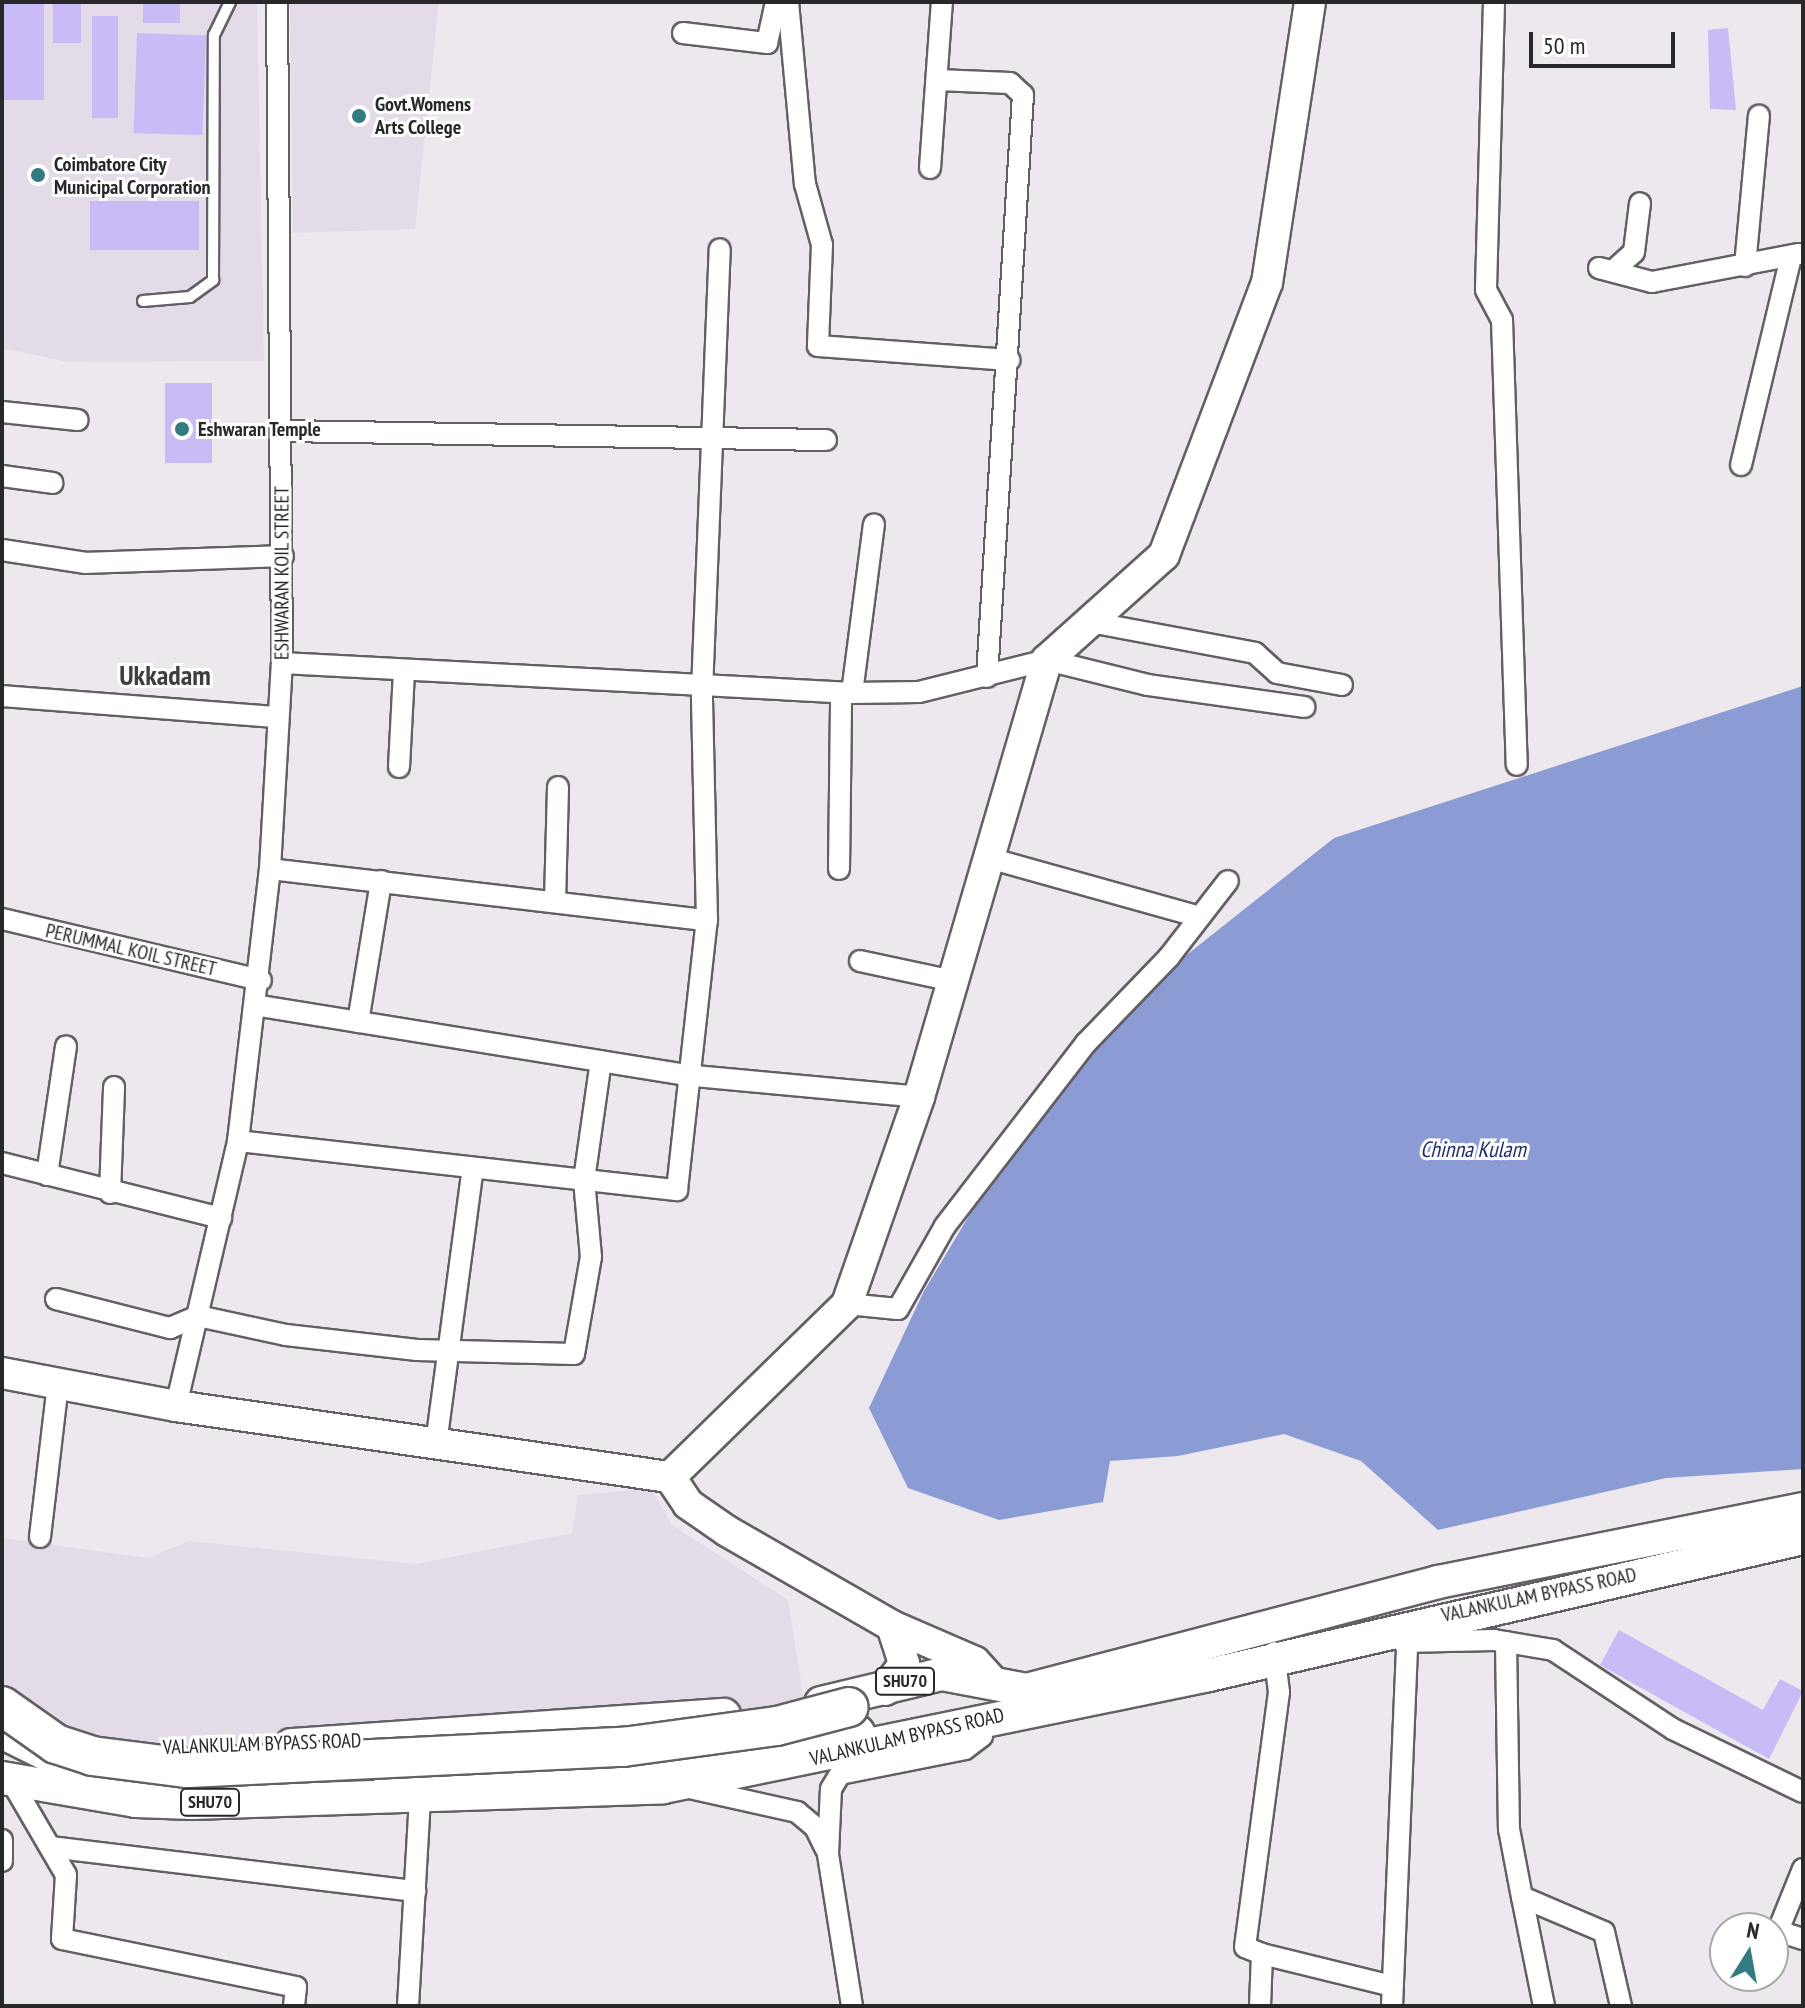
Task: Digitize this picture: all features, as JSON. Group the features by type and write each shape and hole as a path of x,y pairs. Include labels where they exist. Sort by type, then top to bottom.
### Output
{"highway":[{"path":"2,1706 56,1744 92,1756 187,1768 623,1747 866,1714"},
{"path":"2,1729 91,1773 192,1785 623,1767 866,1714"}],"main road":[{"name":"VALANKULAM BYPASS ROAD","path":"6,1778 136,1801 420,1797 678,1785 866,1714 942,1674 1005,1693 1271,1642 1361,1635 1800,1530"},
{"name":"VALANKULAM BYPASS ROAD","path":"1271,1642 1438,1582 1800,1530"},
{"name":"VALANKULAM BYPASS ROAD","path":"866,1714 982,1721 1005,1693"}],"street":[{"name":"ESHWARAN KOIL STREET","path":"176,1406 238,1141 260,1006 270,869 282,663 283,556 277,2"},
{"path":"683,33 767,43 776,2"},
{"path":"788,2 805,184 822,245 818,346 1009,360"},
{"path":"930,168 942,2"},
{"path":"282,663 702,691 847,693 919,692 1047,660 1164,555 1267,283 1310,2"},
{"path":"1494,2 1486,290 1502,320 1517,765"},
{"path":"937,80 1021,86 1009,360 987,677"},
{"path":"1745,266 1759,116"},
{"path":"1640,203 1634,252 1606,270 1652,282 1797,255 1741,465"},
{"path":"238,1141 677,1190 694,1076 707,920 702,691 707,438 720,249"},
{"path":"2,412 78,420"},
{"path":"283,431 826,440"},
{"path":"2,476 53,483"},
{"path":"839,869 847,693 874,524"},
{"path":"2,550 86,563 283,556"},
{"path":"1090,622 1255,653 1277,673 1342,685"},
{"path":"1047,660 1148,685 1304,707"},
{"path":"670,1477 847,1304 919,1097 1047,660"},
{"path":"399,767 404,671"},
{"path":"2,696 278,717"},
{"path":"555,902 558,787"},
{"path":"989,858 1197,916"},
{"path":"270,869 707,920"},
{"path":"358,1022 381,881"},
{"path":"847,1304 898,1309 945,1226 1086,1043 1169,957 1197,916 1228,881"},
{"name":"PERUMMAL KOIL STREET","path":"2,919 261,980"},
{"path":"860,961 953,981"},
{"path":"260,1006 694,1076 919,1097"},
{"path":"47,1175 66,1046"},
{"path":"56,1299 170,1328 198,1316 286,1335 574,1354 591,1257 584,1180 601,1061"},
{"path":"111,1192 114,1087"},
{"path":"2,1163 221,1218"},
{"path":"436,1444 473,1168"},
{"path":"2,1373 176,1406 670,1477 688,1504 727,1531 892,1626 975,1662 1005,1693"},
{"path":"40,1537 58,1384"},
{"path":"866,1714 904,1664 892,1626"},
{"path":"1361,1635 1376,1643 1506,1642 1553,1650 1673,1729 1803,1792"},
{"path":"1271,1642 1279,1692 1245,1947 1392,1996 1407,1641"},
{"path":"1506,1642 1509,1829 1544,2006"},
{"path":"852,2006 828,1854 831,1789 840,1774 965,1749 982,1736 982,1721"},
{"path":"6,1778 66,1875 62,1939 296,1987 294,2006"},
{"path":"678,1785 797,1812 815,1827 828,1854"},
{"path":"408,2006 420,1797"},
{"path":"2,1840 2,1861"},
{"path":"50,1847 415,1891"},
{"path":"1803,1869 1778,1931 1803,1939"},
{"path":"1522,1897 1604,1932 1621,2006"},
{"path":"1260,2006 1262,1954"}],"lane":[{"path":"143,301 190,297 213,280 214,35 230,2"}],"shaded area":[{"path":"2,2 257,2 264,361 68,362 2,348"},
{"name":"Govt.Womens Arts College","path":"290,2 439,2 415,229 293,233"},
{"path":"651,1488 672,1525 788,1600 806,1713 510,1750 132,1751 2,1733 2,1538 148,1558 189,1541 416,1564 572,1533 578,1495"}],"water":[{"name":"Chinna Kulam","path":"1803,686 1803,1469 1666,1478 1438,1530 1361,1461 1284,1434 1178,1456 1110,1461 1103,1502 999,1520 908,1488 869,1408 924,1291 1019,1132 1160,976 1334,838"}],"building":[{"path":"2,2 44,2 44,100 2,100"},
{"path":"53,2 81,2 81,43 53,43"},
{"path":"143,2 180,2 180,23 143,23"},
{"path":"92,16 118,16 118,118 92,118"},
{"path":"1728,28 1736,110 1710,109 1708,30"},
{"path":"137,33 206,35 202,135 134,133"},
{"path":"90,201 199,201 199,250 90,250"},
{"path":"165,383 212,383 212,463 165,463"},
{"path":"1619,1630 1763,1710 1780,1679 1803,1691 1769,1759 1600,1665"}],"place":[{"name":"Govt.Womens Arts College","path":"359,116"},
{"name":"Coimbatore City Municipal Corporation","path":"38,175"},
{"name":"Eshwaran Temple","path":"182,429"}],"district":[{"name":"Ukkadam","path":"165,675"}]}
